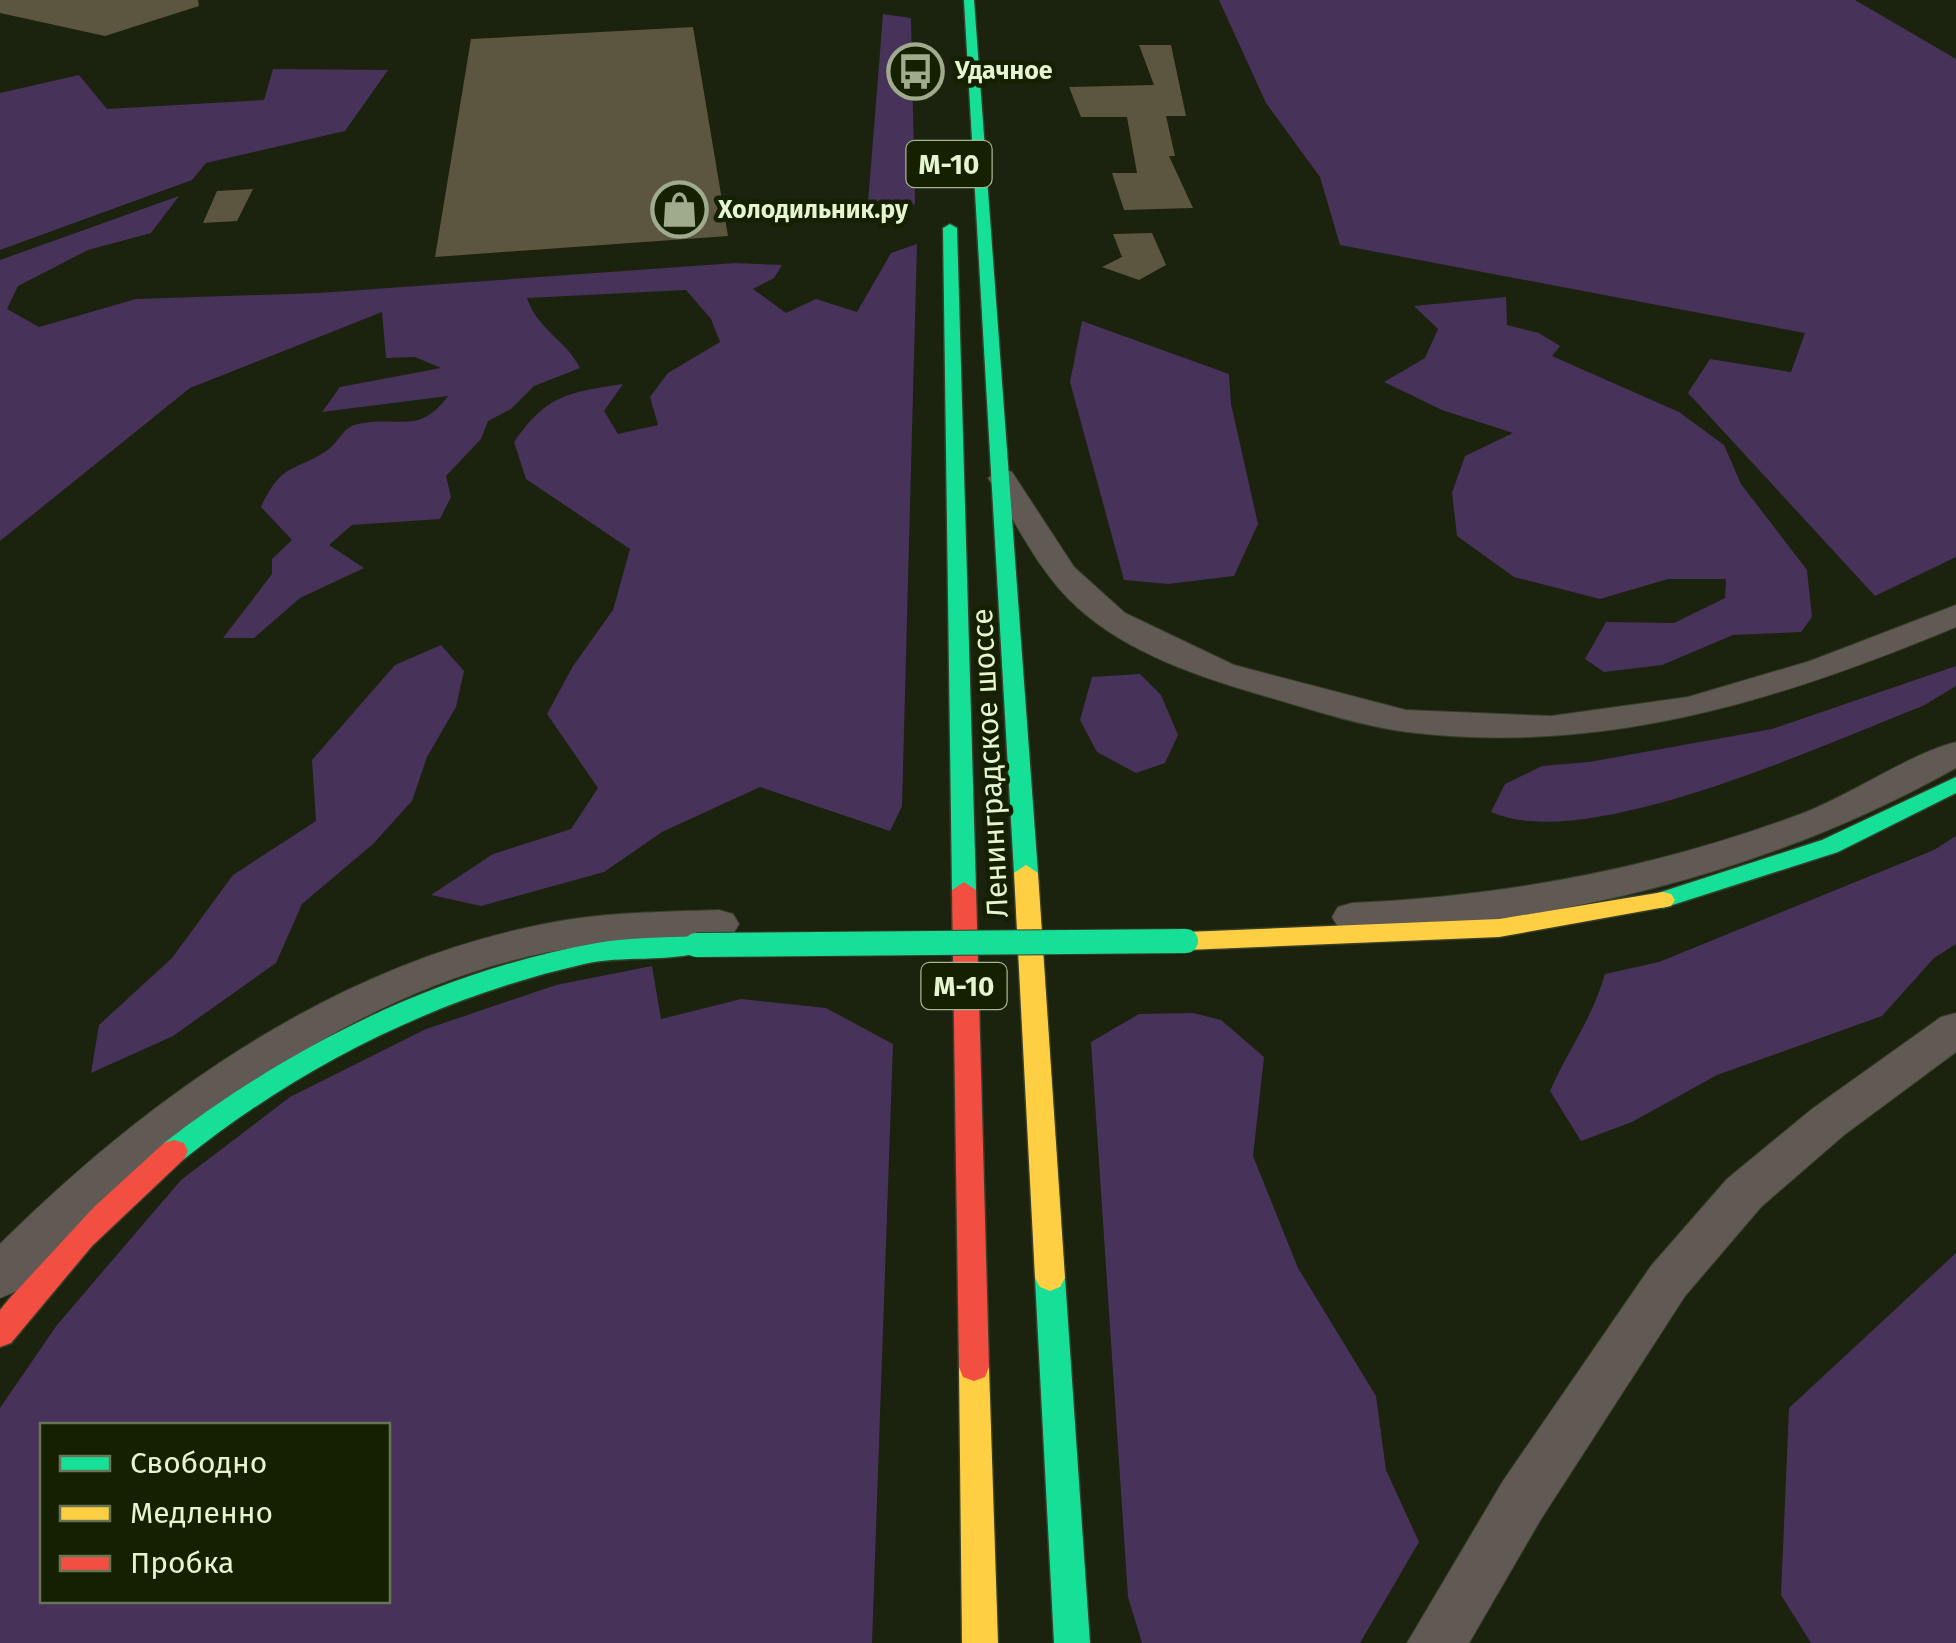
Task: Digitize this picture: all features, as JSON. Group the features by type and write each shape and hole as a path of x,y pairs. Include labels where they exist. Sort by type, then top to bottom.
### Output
{"main road":[{"path":"946,0 946,26"},
{"name":"Ленинградское шоссе","path":"968,0 1002,478 1072,1643"},
{"name":"Ленинградское шоссе","path":"949,196 980,1643"},
{"path":"0,1333 72,1241 142,1178 227,1112 322,1056 413,1012 566,960 708,934 1503,927 1604,914 1737,877 1834,843 1956,784"}],"street":[{"path":"1002,478 1073,586 1118,620 1241,680 1404,721 1562,729 1646,719 1741,698 1838,664 1956,615"},
{"path":"1184,930 1552,898 1764,840 1908,782 1956,753"},
{"path":"0,1276 64,1208 212,1086 362,1004 436,972 522,943 589,930 708,934"},
{"path":"1436,1643 1522,1500 1668,1281 1744,1193 1828,1122 1956,1029"}],"shaded area":[{"path":"1219,0 1855,0 1956,59 1956,557 1875,596 1688,393 1710,359 1791,372 1805,333 1340,245 1320,177 1266,103"},
{"path":"883,14 911,18 915,204 898,212 868,203"},
{"path":"273,69 388,70 345,131 206,163 192,180 0,250 0,93 79,75 107,109 264,100"},
{"path":"179,196 151,233 88,250 18,286 7,309 39,327 136,299 319,293 735,263 782,265 774,278 753,289 786,313 816,299 857,312 891,253 917,244 902,806 890,831 760,787 662,832 604,872 481,906 431,895 493,854 571,829 598,788 547,714 573,666 613,610 630,549 526,479 514,442 538,414 560,398 623,384 604,411 618,434 658,425 650,397 668,373 720,342 711,319 686,290 527,298 538,318 580,368 534,386 511,409 488,421 481,439 446,476 451,497 440,519 352,525 329,545 364,568 300,598 254,638 223,638 272,574 272,559 292,540 261,507 276,481 290,469 329,449 353,426 417,420 448,396 322,412 340,387 441,368 415,357 386,358 382,312 190,388 0,541 0,260"},
{"path":"1506,297 1507,325 1539,333 1560,346 1552,356 1679,412 1724,445 1741,484 1807,570 1812,617 1801,632 1733,635 1662,665 1604,672 1585,659 1606,622 1674,623 1725,598 1726,579 1668,579 1600,599 1514,577 1457,536 1452,493 1465,456 1513,433 1442,410 1384,382 1425,358 1438,329 1414,306"},
{"path":"1082,321 1229,374 1231,404 1258,524 1234,576 1168,584 1124,580 1070,382"},
{"path":"441,645 464,671 456,707 427,757 412,801 373,844 302,904 276,963 173,1036 91,1073 99,1025 172,958 233,875 316,821 312,760 395,665"},
{"path":"1956,666 1956,686 1923,706 1706,789 1585,819 1533,821 1491,812 1505,784 1542,766 1589,762 1772,729"},
{"path":"1140,674 1161,695 1178,735 1165,763 1136,773 1097,752 1080,720 1092,677"},
{"path":"1956,836 1956,944 1934,958 1882,1016 1717,1075 1632,1122 1581,1141 1550,1091 1594,1005 1605,974 1659,962 1934,850"},
{"path":"652,966 661,1019 741,999 826,1008 893,1044 872,1643 0,1643 0,1408 57,1325 181,1180 290,1097 426,1029 556,985"},
{"path":"1193,1013 1221,1020 1264,1057 1253,1156 1298,1268 1376,1396 1386,1470 1419,1542 1360,1643 1142,1643 1128,1597 1091,1042 1139,1014"},
{"path":"1956,1253 1956,1643 1811,1643 1781,1595 1789,1408"}],"building":[{"path":"0,0 198,0 199,6 105,36 0,13"},
{"path":"693,27 728,236 435,257 471,39"},
{"path":"1139,45 1171,45 1186,116 1166,116 1175,156 1169,156 1193,208 1124,210 1112,173 1137,173 1127,117 1081,117 1069,87 1154,85"},
{"path":"253,189 237,221 203,223 217,191"},
{"path":"1152,233 1166,265 1139,280 1102,267 1122,257 1113,234"}],"traffic: fast":[{"path":"969,0 1026,873"},
{"path":"950,228 964,890"},
{"path":"1663,900 1830,846 1956,784"},
{"path":"696,945 1186,941"},
{"path":"174,1151 218,1116 315,1055 420,1006 582,955 624,948 696,945"},
{"path":"1050,1278 1072,1643"}],"traffic: slow":[{"path":"1026,873 1050,1278"},
{"path":"1186,941 1499,928 1663,900"},
{"path":"974,1367 980,1643"}],"traffic: jam":[{"path":"964,890 974,1367"},
{"path":"0,1333 82,1238 174,1151"}],"place":[{"name":"Удачное","path":"916,71"},
{"name":"Холодильник.ру","path":"679,210"}]}
